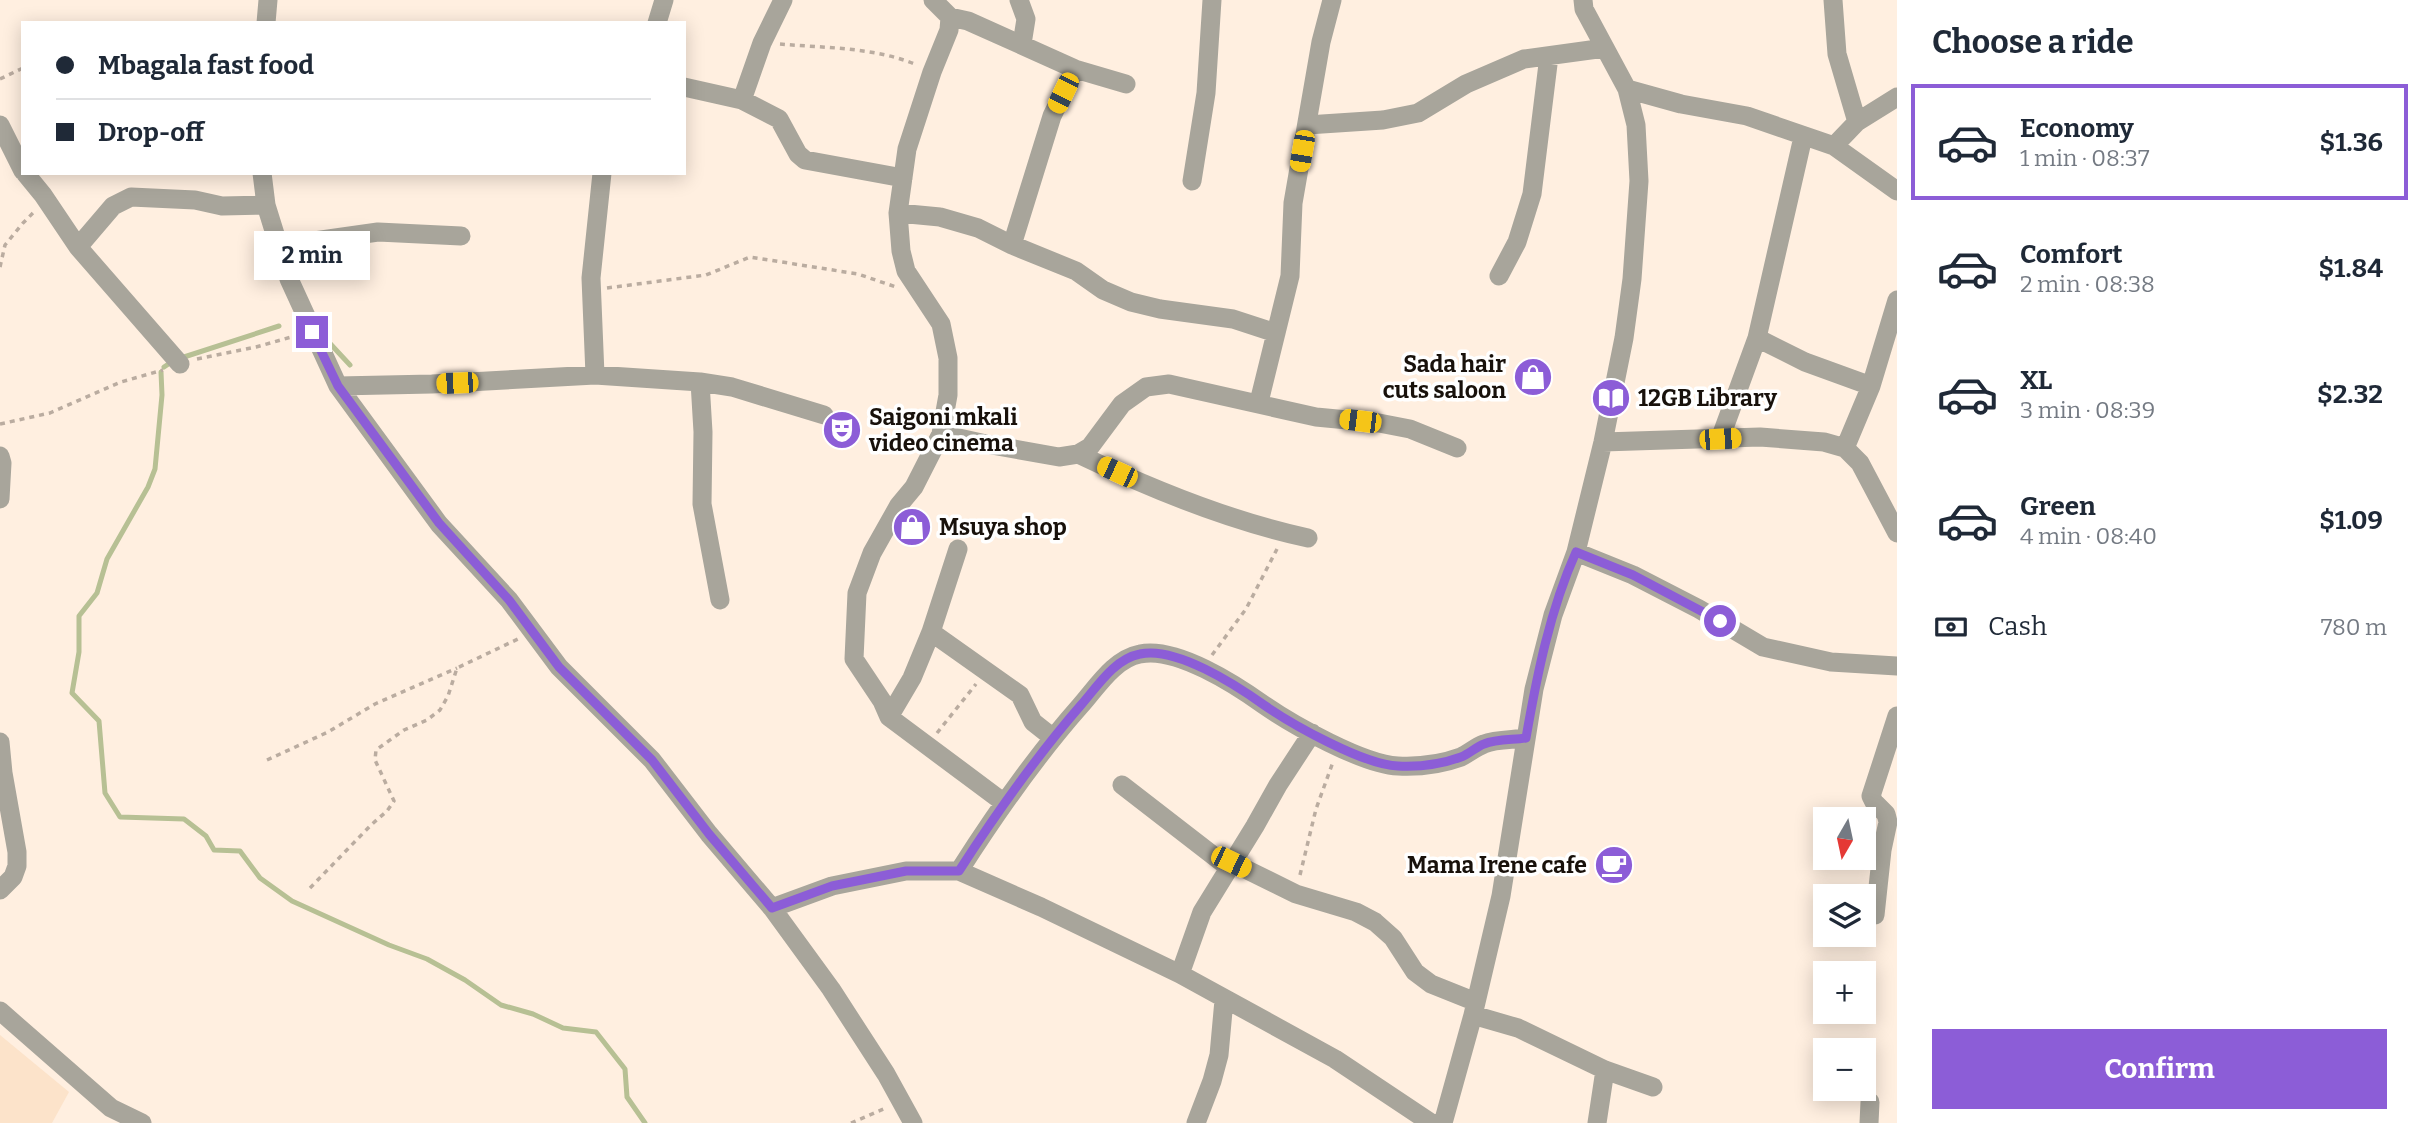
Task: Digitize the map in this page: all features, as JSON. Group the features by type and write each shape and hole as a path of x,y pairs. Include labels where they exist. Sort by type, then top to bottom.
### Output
{"street":[{"path":"266,21 268,0"},
{"path":"658,21 664,0"},
{"path":"742,100 762,43 783,0"},
{"path":"933,0 950,17 968,21 1075,69 1126,84"},
{"path":"1019,0 1026,19 1022,44"},
{"path":"1192,181 1206,93 1212,0"},
{"path":"1259,402 1290,276 1293,202 1321,43 1332,0"},
{"path":"1443,1123 1501,896 1534,689 1553,615 1576,552 1603,442 1624,338 1630,291 1639,181 1636,125 1627,89 1584,9 1583,0"},
{"path":"1833,0 1837,54 1857,122"},
{"path":"950,17 949,30 907,149 898,213 901,251 906,271 941,324 948,358 948,395 941,434 919,477 899,505 872,553 857,593 854,659 882,701 889,717 1003,802"},
{"path":"1307,125 1383,120 1418,113 1466,84 1524,59 1605,48"},
{"path":"1499,276 1517,242 1532,194 1549,56"},
{"path":"1012,245 1052,116 1075,69"},
{"path":"686,88 742,100 779,118 798,154 805,160 903,178"},
{"path":"1627,89 1681,104 1747,116 1835,146 1897,191"},
{"path":"1835,146 1857,122 1897,97"},
{"path":"0,125 17,142 21,159"},
{"path":"1720,439 1757,338 1803,137"},
{"path":"26,175 79,247 180,364"},
{"path":"262,175 266,205 289,279 338,386 439,523 509,600 559,667 652,760 709,834 772,908 831,989 913,1123"},
{"path":"595,375 591,290 602,175"},
{"path":"79,247 113,205 131,197 195,200 222,206 266,205"},
{"path":"898,213 940,217 978,228 1076,271 1102,290 1131,302 1160,309 1233,319 1276,333"},
{"path":"279,246 378,232 461,236"},
{"path":"1845,448 1871,386 1897,300"},
{"path":"1757,338 1805,362 1871,386"},
{"path":"338,386 595,375 700,382 732,387 824,415"},
{"path":"700,382 703,432 702,504 720,600"},
{"path":"941,434 1059,457 1078,454 1090,447 1122,404 1146,387 1168,384 1259,402 1316,417 1410,429 1457,448"},
{"path":"1603,442 1760,437 1824,442 1845,448 1860,463 1897,533"},
{"path":"1078,454 1136,482 1228,515 1308,538"},
{"path":"0,456 0,499"},
{"path":"889,717 912,678 931,632 958,549"},
{"path":"1576,552 1633,575 1699,609 1763,647 1831,662 1897,666"},
{"path":"931,632 1020,695 1033,722 1052,737"},
{"path":"959,871 1003,802 1052,737 1113,667 1139,654 1162,654 1201,667 1233,683 1279,716 1339,747 1383,763 1397,766 1442,762 1463,756 1485,743 1526,738"},
{"path":"1876,906 1888,822 1886,814 1871,796 1897,716"},
{"path":"1180,974 1202,912 1312,733"},
{"path":"0,742 17,852 17,866 13,877 0,890"},
{"path":"1122,785 1230,864 1296,894 1356,912 1375,922 1392,938 1415,972 1431,984 1474,1008 1605,1070 1653,1087"},
{"path":"772,908 832,886 906,871 959,871 1180,974 1335,1059 1431,1123"},
{"path":"1196,1123 1219,1055 1224,1000"},
{"path":"0,1011 111,1108 142,1123"},
{"path":"1597,1123 1605,1070"},
{"path":"1869,1123 1870,1102"}],"path":[{"path":"762,43 871,53 906,60 932,72"},
{"path":"0,79 21,69"},
{"path":"0,267 5,245 23,223 47,201"},
{"path":"591,290 706,275 750,257 858,274 921,296"},
{"path":"0,424 50,413 121,382 180,364 312,332"},
{"path":"1201,667 1219,647 1245,609 1269,568 1285,533"},
{"path":"267,760 328,732 375,704 532,632"},
{"path":"310,888 394,801 375,760 376,750 404,730 427,720 440,710 448,696 457,668"},
{"path":"927,746 987,670"},
{"path":"1296,894 1316,809 1339,747"},
{"path":"851,1123 901,1102"}],"shaded area":[{"path":"0,1035 69,1092 52,1123 0,1123"}],"waterway":[{"path":"184,357 279,326"},
{"path":"324,337 350,365"},
{"path":"164,367 173,361"},
{"path":"161,372 162,395 155,469 148,487 107,559 97,593 79,616 79,652 72,693 99,721 105,793 120,817 184,819 206,836 214,850 240,851 260,878 292,901 389,945 427,959 465,980 501,1005 533,1014 563,1028 596,1032 625,1069 627,1097 645,1123"}],"place":[{"name":"Sada hair cuts saloon","path":"1533,377"},
{"name":"12GB Library","path":"1611,398"},
{"name":"Saigoni mkali video cinema","path":"842,430"},
{"name":"Msuya shop","path":"912,527"},
{"name":"Mama Irene cafe","path":"1614,865"}],"route":[{"path":"312,332 338,386 439,523 509,600 559,667 652,760 709,834 772,908 832,886 906,871 959,871 1003,802 1052,737 1113,667 1139,654 1162,654 1201,667 1233,683 1279,716 1339,747 1397,766 1426,765 1463,756 1485,743 1526,738 1534,689 1553,615 1576,552 1633,575 1720,621"}]}
